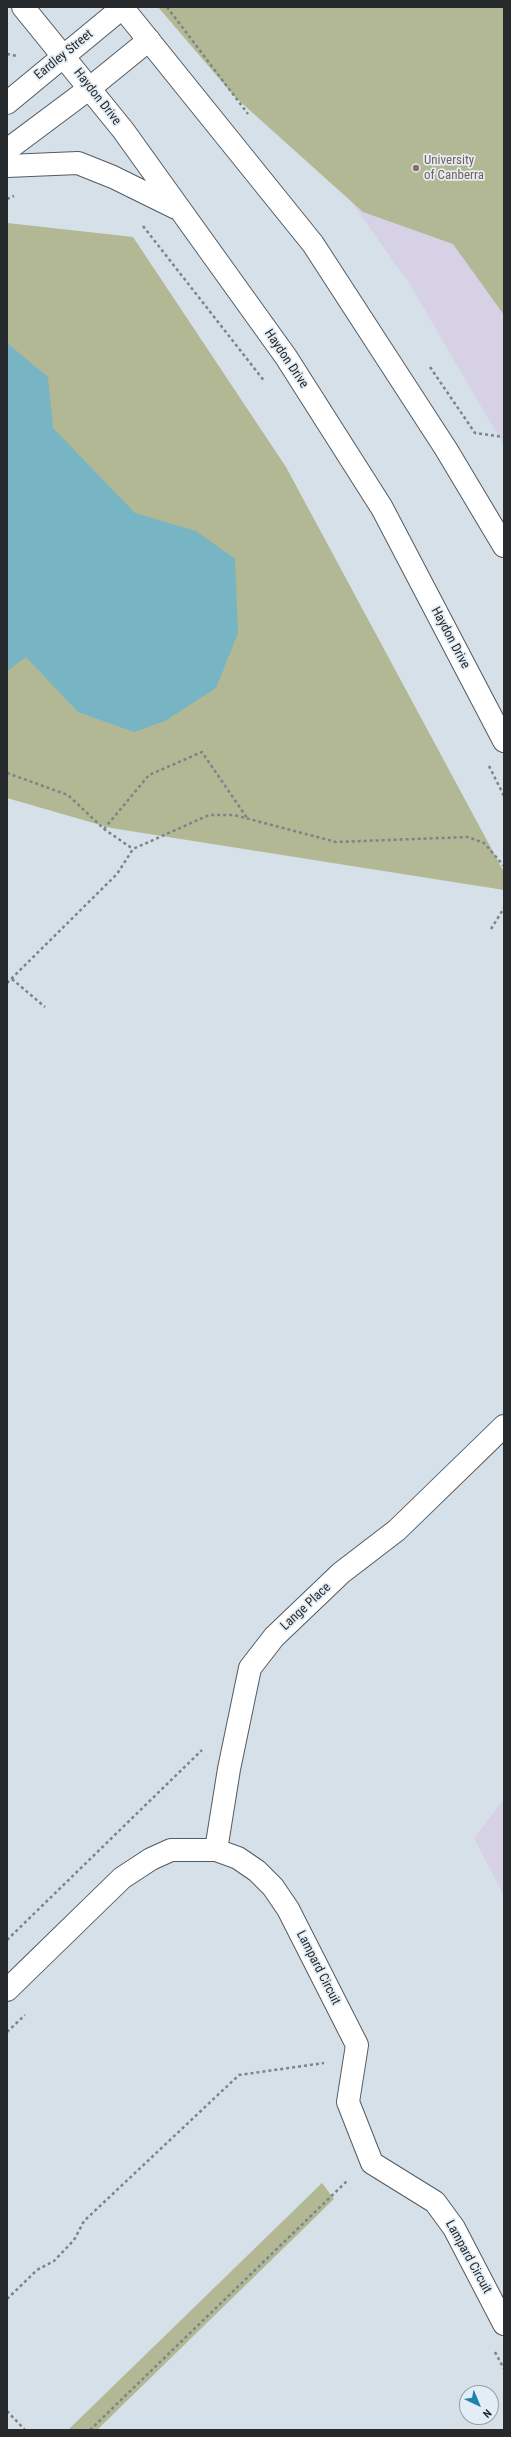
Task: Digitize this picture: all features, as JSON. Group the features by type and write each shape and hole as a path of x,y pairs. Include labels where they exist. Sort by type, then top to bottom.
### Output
{"main road":[{"name":"Haydon Drive","path":"23,7 90,88 286,357 382,508 504,741"},
{"name":"Eardley Street","path":"7,103 122,7"},
{"path":"122,7 313,244 446,449 504,546"},
{"path":"7,150 90,88 149,40"},
{"path":"7,166 78,163 113,177 179,210"},
{"name":"Lange Place","path":"216,1850 229,1768 250,1668 274,1637 341,1574 397,1530 504,1426"},
{"name":"Lampard Circuit","path":"7,1990 122,1878 151,1859 171,1850 216,1850 238,1858 257,1871 273,1887 288,1909 357,2045 348,2102 372,2163 435,2202 454,2228 504,2324"}],"path":[{"path":"7,54 16,56"},
{"path":"140,223 267,385"},
{"path":"104,829 149,775 202,752 247,818"},
{"path":"486,760 504,796"},
{"path":"7,773 68,795 104,829 133,849"},
{"path":"7,983 117,874 133,849 209,815 234,815 336,842 468,837 484,844 504,866"},
{"path":"491,929 504,908"},
{"path":"12,979 45,1007"},
{"path":"7,1940 204,1748"},
{"path":"7,2032 29,2011"},
{"path":"7,2299 37,2270 54,2261 74,2240 84,2221 240,2075 332,2063"},
{"path":"90,2430 353,2175"},
{"path":"7,2411 25,2430"}],"shaded area":[{"name":"University of Canberra","path":"504,7 504,446 411,286 244,51"},
{"path":"504,1799 504,1896 474,1838"}],"green space":[{"name":"University of Canberra","path":"158,7 504,7 504,315 453,244 363,212 235,97"},
{"path":"7,223 133,237 286,467 504,872 504,890 111,828 7,798"},
{"path":"322,2183 334,2199 97,2430 68,2430"}],"water":[{"path":"7,343 48,377 53,428 135,513 196,531 235,559 238,633 216,688 165,721 134,732 78,712 26,657 7,671"}],"place":[{"name":"University of Canberra","path":"416,168"}]}
